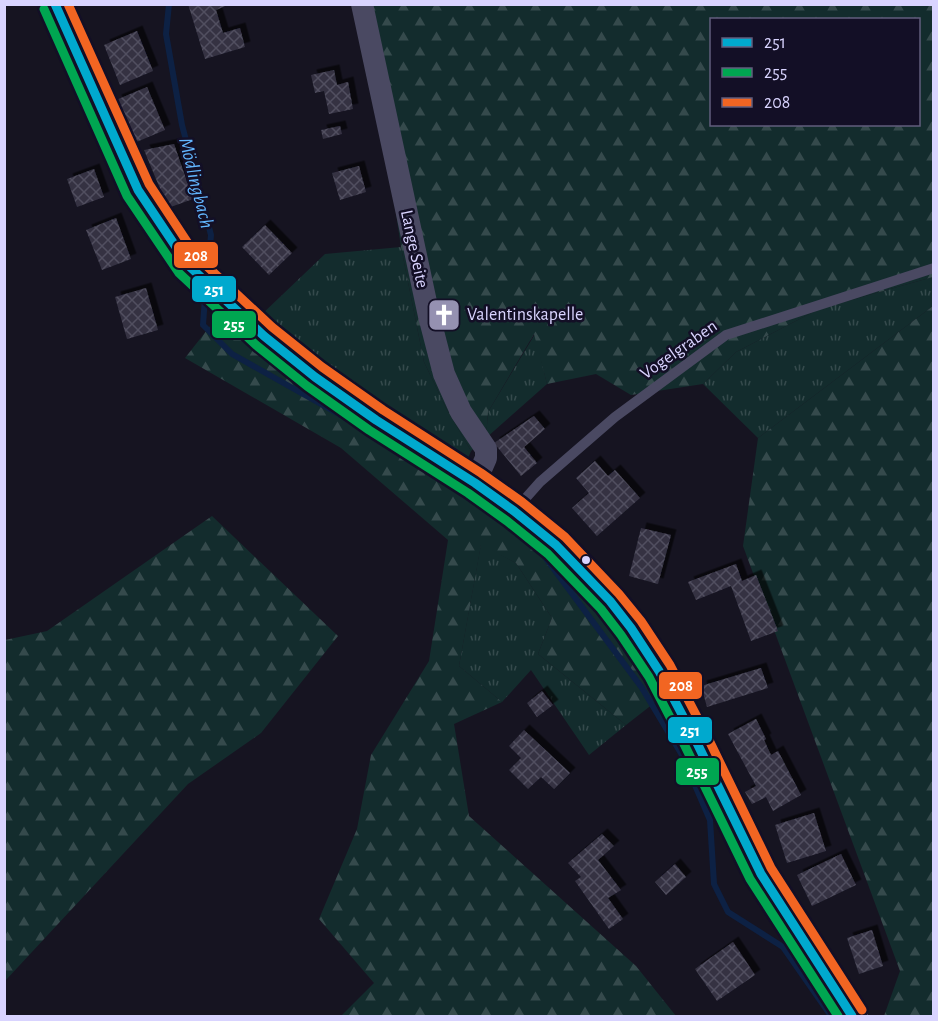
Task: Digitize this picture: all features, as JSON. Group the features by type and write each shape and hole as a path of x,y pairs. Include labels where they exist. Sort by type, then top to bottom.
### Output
{"main road":[{"path":"55,4 138,190 188,265 264,336 315,377 514,511 556,545 610,601 659,671 761,874 852,1017"}],"street":[{"name":"Lange Seite","path":"362,4 429,316 444,374 461,412 486,449 486,458 475,483"}],"lane":[{"name":"Vogelgraben","path":"514,511 540,482 615,417 726,335 933,268"}],"green space":[{"path":"358,5 933,5 933,277 819,309 736,352 703,384 631,395 596,374 547,384 534,334 488,412 486,438 471,451 446,408 424,362 401,247 384,133"},
{"path":"401,247 424,362 446,408 471,451 458,482 336,405 218,316 259,317 325,254"},
{"path":"933,277 933,306 758,438 703,384 736,352 819,309"},
{"path":"933,306 933,1016 884,1016 900,971 743,546 758,438"},
{"path":"218,316 336,405 552,553 621,636 658,700 626,725 538,654 552,618 516,563 481,545 459,666 502,702 454,724 469,816 636,966 676,1016 341,1016 374,983 319,919 357,829 371,755 429,661 448,540 341,448 185,358"},
{"path":"535,334 547,384 486,438 488,412"},
{"path":"212,516 338,636 261,733 188,784 5,981 5,640 47,631"},
{"path":"481,544 516,563 552,618 538,654 626,725 589,755 531,670 502,702 459,666"}],"building":[{"path":"188,4 230,4 216,10 223,33 240,28 245,47 205,59"},
{"path":"137,31 153,71 120,85 104,45"},
{"path":"334,70 337,85 348,82 353,109 329,114 324,91 315,93 311,75"},
{"path":"147,87 165,130 134,143 116,100"},
{"path":"340,126 342,134 323,139 321,130"},
{"path":"174,144 193,199 168,208 144,150"},
{"path":"359,166 366,192 340,200 332,173"},
{"path":"94,169 104,197 77,207 67,179"},
{"path":"116,218 131,259 102,270 86,230"},
{"path":"265,225 292,253 269,275 242,247"},
{"path":"146,288 158,330 127,339 115,297"},
{"path":"534,416 545,429 524,447 537,463 521,476 494,443"},
{"path":"595,461 608,476 615,470 640,498 597,536 572,508 589,493 576,478"},
{"path":"641,528 671,535 658,584 629,576"},
{"path":"736,564 742,581 756,575 778,631 751,641 731,586 696,600 688,582"},
{"path":"761,668 768,688 707,707 701,686"},
{"path":"542,691 553,705 537,717 527,703"},
{"path":"756,719 771,755 778,751 801,795 773,811 766,797 752,804 745,792 756,786 728,734"},
{"path":"524,730 570,773 554,789 541,777 528,789 509,770 521,758 509,746"},
{"path":"814,813 826,851 787,863 775,825"},
{"path":"602,834 614,846 598,860 621,890 608,898 623,919 609,929 575,881 581,877 568,863"},
{"path":"841,854 856,885 812,906 797,875"},
{"path":"675,864 686,877 666,895 655,882"},
{"path":"872,930 883,966 859,974 847,938"},
{"path":"733,942 755,975 717,1001 695,969"}],"waterway":[{"name":"Mödlingbach","path":"169,4 166,34 182,125 211,235 208,268"},
{"name":"Mödlingbach","path":"205,297 203,325 232,354 353,422"},
{"name":"Mödlingbach","path":"539,549 642,688 682,755 710,820 714,884 728,912 783,947 831,1016"}],"transit line":[{"name":"251","path":"55,4 138,190 188,265 264,336 315,377 514,511 556,545 610,601 659,671 761,874 852,1016"},
{"name":"208","path":"68,4 149,184 197,257 272,327 322,367 383,410 481,473 565,537 619,594 641,621 670,665 771,868 862,1010"},
{"name":"255","path":"44,9 127,196 179,273 256,345 307,386 507,521 548,554 601,609 649,677 750,879 838,1016"}],"place":[{"name":"Valentinskapelle","path":"444,315"}]}
